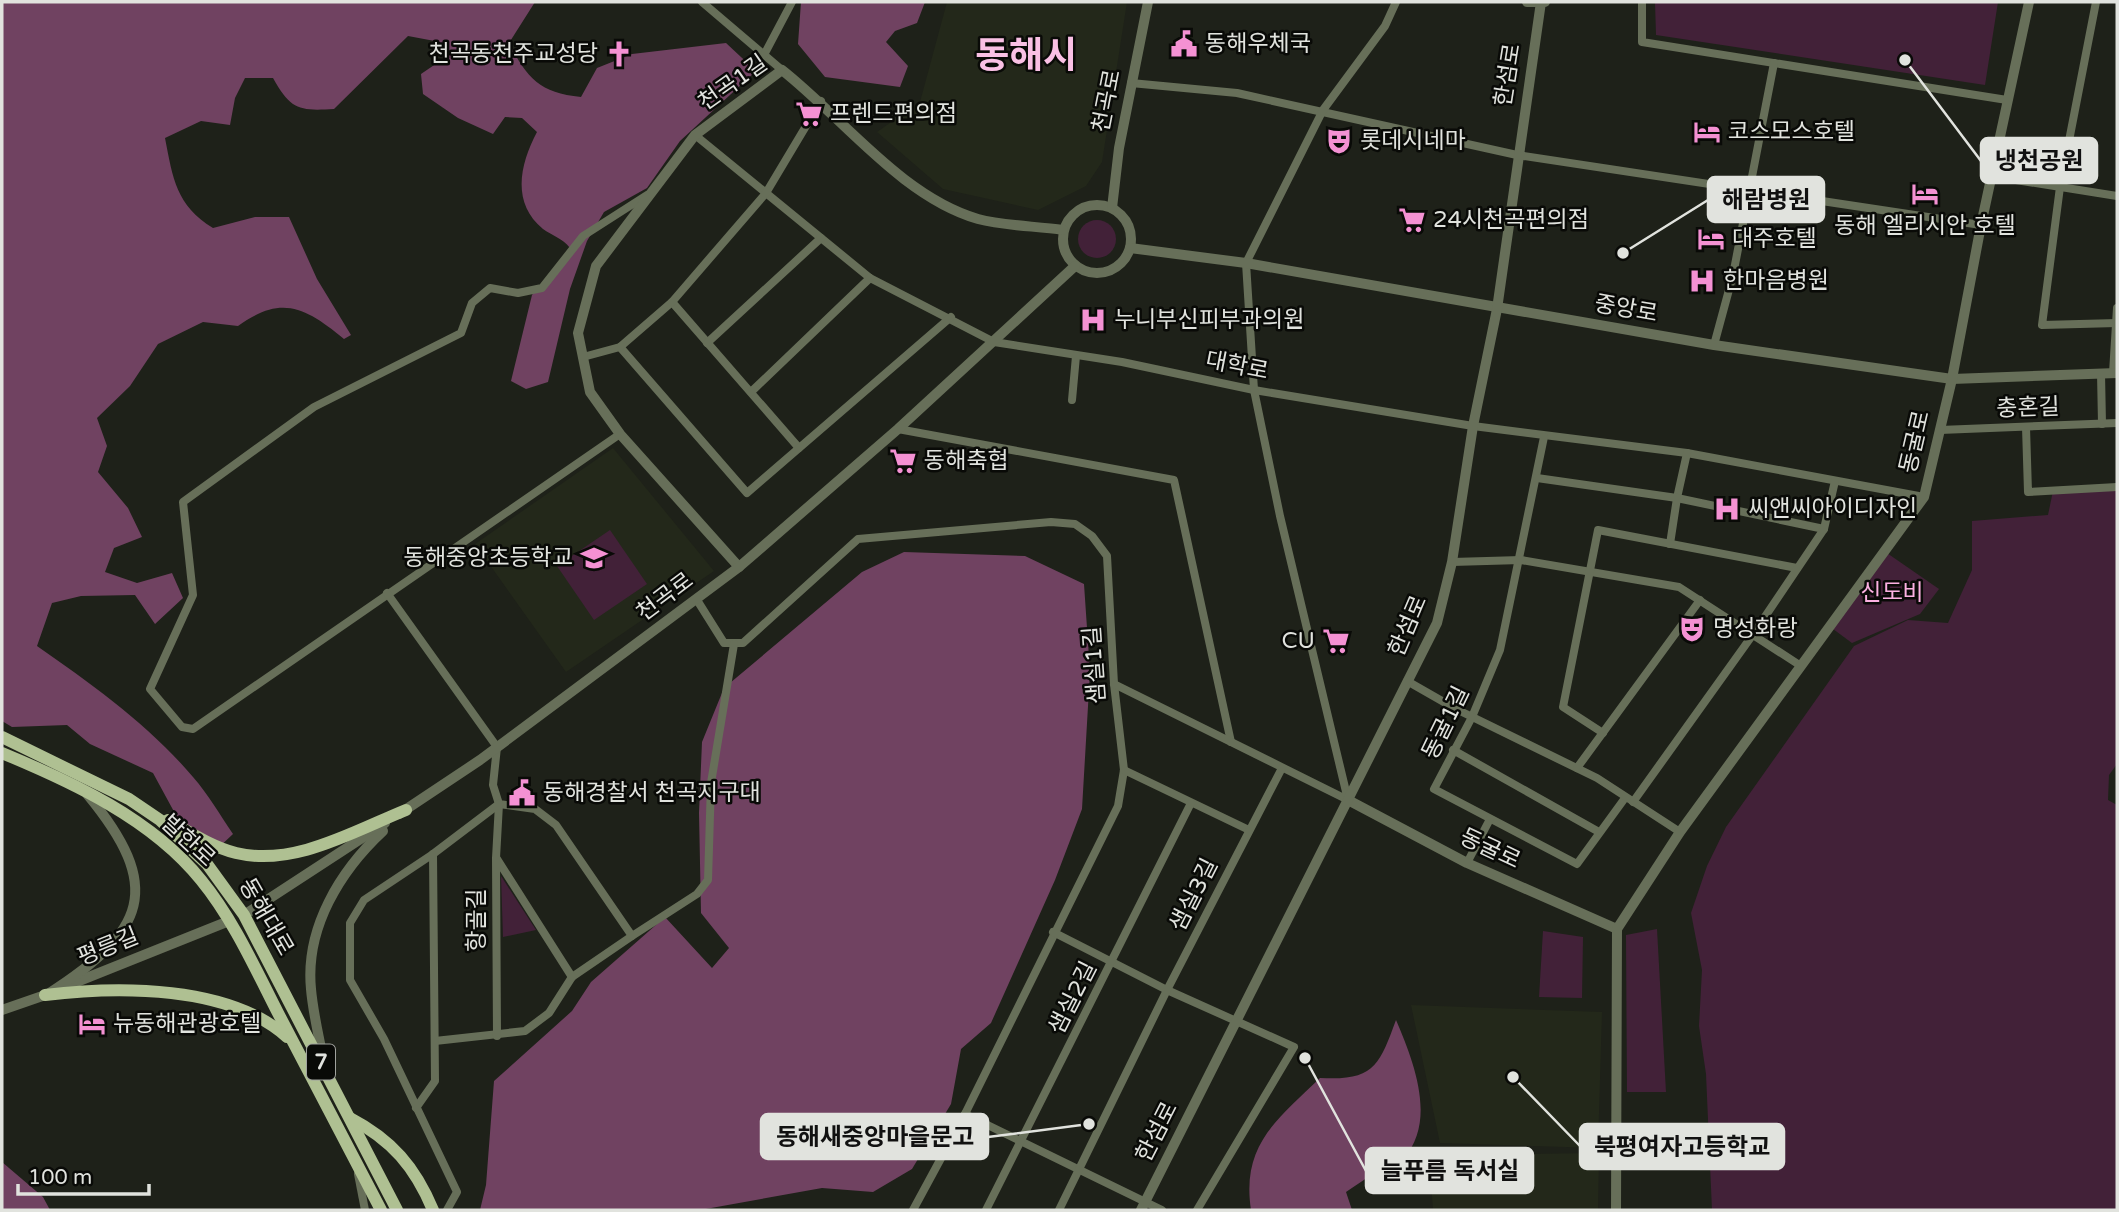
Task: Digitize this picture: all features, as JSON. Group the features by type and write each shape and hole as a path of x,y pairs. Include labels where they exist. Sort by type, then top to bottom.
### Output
{"main road":[{"name":"동해대로","path":"2,737 129,799 160,820 207,864 244,915 397,1210"},
{"name":"발한로","path":"2,753 87,793 136,821 201,879 229,921 381,1210"},
{"path":"129,799 216,846 257,856 281,856 310,849 406,810"},
{"path":"229,921 244,915"},
{"path":"46,995 114,989 191,997 254,1015 274,1025 294,1044"},
{"path":"350,1118 376,1133 395,1150 419,1177 433,1210"}],"street":[{"path":"702,2 782,70"},
{"path":"764,55 792,2"},
{"name":"천곡로","path":"1112,208 1131,83 1147,2"},
{"path":"1348,800 1280,516 1254,390 1246,263 1323,110 1385,26 1396,2"},
{"path":"1527,2 1542,2"},
{"name":"한섬로","path":"1143,1206 1437,623 1452,562 1473,426 1497,309 1517,155 1542,2"},
{"path":"1642,2 1642,42 2007,100"},
{"name":"동굴로","path":"1348,800 1467,863 1617,929 1680,832 1924,497 1952,379 1991,176 2029,2"},
{"path":"2096,2 2060,187 2042,325 2117,323"},
{"path":"1714,345 1734,275 1774,63"},
{"name":"천곡1길","path":"583,357 578,333 596,266 695,135 782,70 821,101 903,178 938,202 978,219 1063,230"},
{"path":"1131,83 1237,93 1517,155 1981,225"},
{"path":"739,567 620,434 590,392 583,357 620,347 672,302 766,193 821,101"},
{"name":"대학로","path":"695,135 870,278 994,342 1122,362 1254,390 1544,437 1687,453 1924,497"},
{"path":"1991,176 2117,196"},
{"path":"620,434 192,729 182,727 149,689 193,595 183,502 314,407 461,333 472,303 490,288 518,293 542,288 583,236 654,190"},
{"path":"1100,204 1112,208 1126,220 1131,232 1130,248 1124,261 1107,273 1093,274 1075,266 1063,249 1063,230 1069,218 1084,206 1100,204"},
{"path":"708,343 821,238"},
{"name":"중앙로","path":"1130,248 1246,263 1714,345 1952,379 2111,373"},
{"name":"천곡로","path":"244,915 406,810 497,747 697,600 898,429 1075,266"},
{"path":"751,392 870,278"},
{"path":"672,302 799,448"},
{"path":"2102,424 2111,373 2117,308"},
{"path":"620,347 747,493 950,317"},
{"path":"1072,400 1076,356"},
{"name":"충혼길","path":"1940,430 2117,424"},
{"path":"2026,427 2028,492 2117,488"},
{"path":"898,429 1174,480 1231,742"},
{"name":"동굴1길","path":"1544,437 1521,560 1500,650 1472,717 1434,789 1577,864 1599,832 1629,800 1754,633 1824,529"},
{"path":"1670,544 1687,453"},
{"path":"1537,478 1677,498 1824,529 1835,481"},
{"name":"샘실1길","path":"734,644 743,643 858,539 1051,522 1075,524 1092,536 1107,556 1114,684 1124,770 1118,806 1053,932 965,1114 913,1210"},
{"path":"1603,733 1563,707 1598,530 1797,568"},
{"path":"1452,562 1521,560 1679,587 1754,633 1801,666"},
{"path":"387,593 497,747"},
{"path":"435,1041 525,1031 549,1013 572,977 697,894 708,880 711,783 734,644 724,643 697,600"},
{"path":"1577,768 1700,600"},
{"path":"1407,681 1472,717 1577,768 1680,832"},
{"path":"1114,684 1348,800"},
{"name":"항골길","path":"497,747 493,785 499,804 496,858 498,1036"},
{"path":"1453,750 1599,832"},
{"name":"샘실3길","path":"1059,1210 1167,990 1282,768"},
{"path":"1124,770 1249,830"},
{"path":"46,995 84,971 111,947 130,915 135,894 133,870 124,845 87,793"},
{"name":"샘실2길","path":"986,1210 1114,961 1191,803"},
{"path":"447,1210 457,1192 350,980 350,923 364,900 433,854 499,804 535,808 556,825 632,936"},
{"path":"326,1071 311,989 312,954 323,916 338,883 363,850 406,810"},
{"path":"1467,863 1490,820"},
{"path":"416,1108 435,1081 433,854"},
{"path":"496,858 572,977"},
{"name":"평릉길","path":"3,1006 46,995 229,921"},
{"path":"1616,1210 1617,929"},
{"path":"1053,932 1167,990 1294,1047 1197,1210"},
{"path":"965,1114 1143,1206 1162,1210"},
{"path":"355,1161 365,1210"}],"shaded area":[{"path":"2,2 535,2 509,43 522,66 536,82 555,92 581,97 597,68 632,54 726,43 756,71 680,141 647,188 604,212 587,241 570,289 548,382 526,389 511,381 532,295 570,248 561,239 543,229 526,207 523,170 537,132 522,118 505,117 493,134 458,118 423,94 421,74 443,59 440,42 408,36 334,109 304,109 285,97 273,78 245,78 235,98 230,125 201,121 165,138 178,190 191,210 213,228 255,217 289,217 317,279 351,335 344,339 318,319 293,309 268,310 238,326 203,322 158,344 130,386 97,418 107,446 98,472 128,508 142,537 114,548 105,572 137,583 172,573 183,598 155,624 135,595 81,596 52,603 37,646 139,723 193,777 233,834 215,851 178,819 153,773 90,744 67,725 12,727 2,721"},
{"path":"801,2 925,2 917,23 895,31 886,42 908,66 900,87 825,77 798,44"},
{"path":"947,2 1127,2 1102,162 1086,186 1038,210 943,189 877,132 920,102"},
{"name":"동해중앙초등학교","path":"613,448 714,571 566,672 475,544"},
{"path":"904,552 1025,556 1084,584 1090,672 1082,809 1055,880 991,1023 961,1049 951,1104 912,1169 873,1192 822,1188 700,1210 480,1210 486,1185 494,1081 572,1011 591,982 665,917 712,968 729,948 701,913 699,813 702,742 724,688 862,572"},
{"path":"1411,1005 1602,1012 1598,1148 1440,1143"},
{"path":"1396,1020 1415,1072 1421,1109 1413,1144 1403,1159 1374,1173 1346,1192 1352,1210 1251,1210 1249,1187 1252,1167 1257,1150 1277,1120 1320,1078 1352,1077 1372,1067 1385,1049"},
{"path":"1599,1153 1598,1210 1433,1210 1429,1155"},
{"path":"2,1162 43,1197 50,1210 2,1210"}],"green space":[{"path":"1655,2 1998,2 1985,85 1656,35"},
{"path":"1097,220 1111,225 1116,239 1111,253 1097,258 1083,253 1078,239 1083,225"},
{"path":"2117,487 2117,764 2109,775 2108,800 2117,805 2117,1210 1712,1210 1706,1074 1699,1026 1702,970 1691,913 1707,866 1726,827 1854,646 1908,620 1948,623 1972,570 1972,521 2048,515 2053,491"},
{"path":"610,530 647,584 594,620 557,566"},
{"name":"신도비","path":"1884,551 1939,589 1920,614 1852,643 1829,626"},
{"path":"501,876 536,930 503,937"},
{"path":"1657,929 1666,1092 1627,1092 1626,935"},
{"path":"1543,931 1583,937 1582,998 1539,997"}],"place":[{"name":"동해우체국","path":"1184,44"},
{"name":"천곡동천주교성당","path":"619,54"},
{"name":"냉천공원","path":"1905,60"},
{"name":"프렌드편의점","path":"809,114"},
{"name":"코스모스호텔","path":"1707,132"},
{"name":"롯데시네마","path":"1339,141"},
{"name":"동해 엘리시안 호텔","path":"1925,194"},
{"name":"24시천곡편의점","path":"1412,220"},
{"name":"대주호텔","path":"1711,239"},
{"name":"해람병원","path":"1623,253"},
{"name":"한마음병원","path":"1702,281"},
{"name":"누니부신피부과의원","path":"1093,320"},
{"name":"동해축협","path":"903,461"},
{"name":"씨앤씨아이디자인","path":"1727,509"},
{"name":"동해중앙초등학교","path":"594,558"},
{"name":"명성화랑","path":"1692,629"},
{"name":"CU","path":"1336,641"},
{"name":"동해경찰서 천곡지구대","path":"522,793"},
{"name":"뉴동해관광호텔","path":"92,1024"},
{"name":"늘푸름 독서실","path":"1305,1058"},
{"name":"북평여자고등학교","path":"1513,1077"},
{"name":"동해새중앙마을문고","path":"1089,1124"}],"district":[{"name":"동해시","path":"1026,56"}]}
